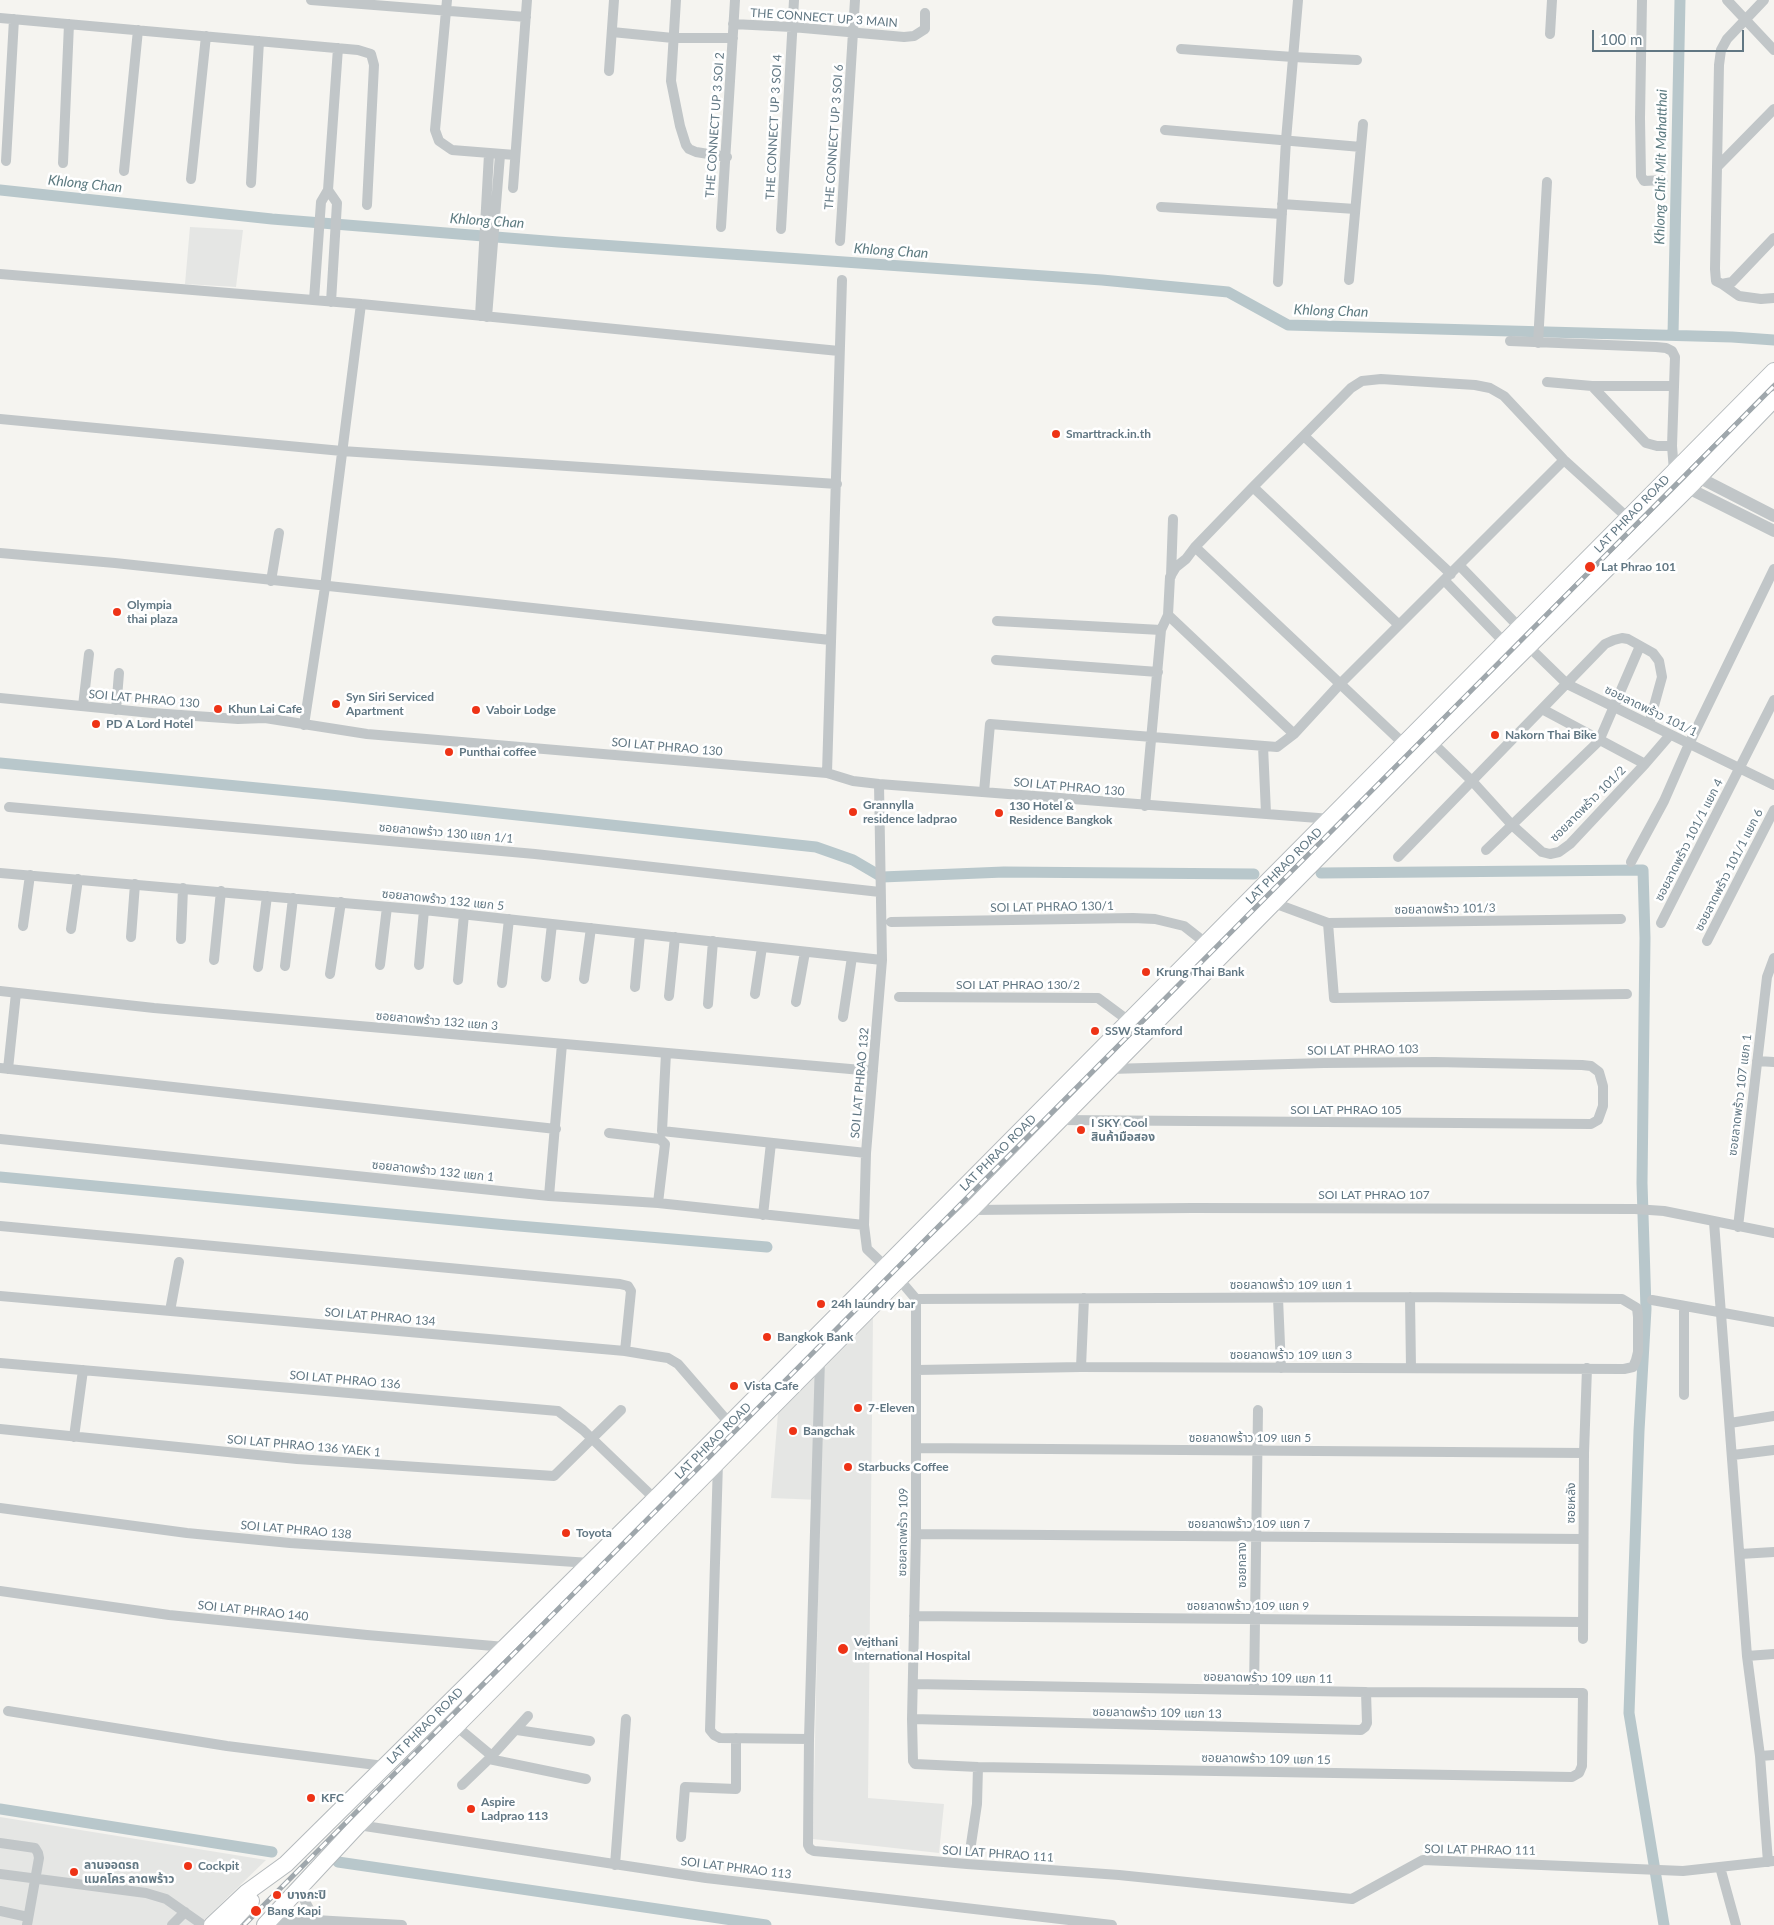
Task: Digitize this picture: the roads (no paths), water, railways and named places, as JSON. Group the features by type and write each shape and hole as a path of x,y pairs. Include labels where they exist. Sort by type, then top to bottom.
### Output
{"main road":[{"name":"LAT PHRAO ROAD","path":"212,1925 246,1893 286,1864 655,1499 1774,371"},
{"name":"LAT PHRAO ROAD","path":"268,1922 344,1840 456,1726 899,1279 971,1210 1432,742 1774,399"},
{"path":"1113,1038 1127,1051"},
{"path":"1096,1055 1110,1069"},
{"path":"253,1925 304,1874 344,1840"},
{"path":"229,1925 286,1864"}],"street":[{"path":"311,0 447,5 526,17"},
{"path":"513,188 527,0"},
{"path":"609,71 614,0"},
{"path":"676,0 671,81 680,126 686,145 689,149 696,152 727,157"},
{"name":"THE CONNECT UP 3 SOI 2","path":"721,227 727,157 735,0"},
{"name":"THE CONNECT UP 3 SOI 4","path":"781,228 794,0"},
{"name":"THE CONNECT UP 3 SOI 6","path":"840,241 855,0"},
{"path":"1278,282 1286,140 1298,0"},
{"path":"1550,34 1552,0"},
{"path":"1642,0 1641,176 1644,180 1663,180"},
{"path":"1727,0 1774,50"},
{"path":"1764,0 1727,39 1721,50 1719,65 1715,269 1716,281 1727,283 1739,296 1761,299 1774,298"},
{"path":"447,5 435,130 439,141 452,150 515,155"},
{"name":"THE CONNECT UP 3 MAIN","path":"733,24 792,27 854,34 914,36 925,30 926,13"},
{"path":"0,18 338,48 358,50 371,54 374,65 367,205"},
{"path":"6,161 14,19"},
{"path":"63,164 69,24"},
{"path":"124,171 138,30"},
{"path":"612,32 673,38 733,38"},
{"path":"190,179 206,36"},
{"path":"252,183 259,41"},
{"path":"314,300 321,202 328,190 338,48"},
{"path":"1181,49 1357,60"},
{"path":"1718,166 1774,109"},
{"path":"1349,280 1363,124"},
{"path":"1166,130 1361,147"},
{"path":"483,316 490,225 489,154"},
{"path":"490,225 500,155"},
{"path":"1538,342 1547,182"},
{"path":"328,190 337,203 331,302"},
{"path":"1161,208 1355,209"},
{"path":"1727,283 1774,238"},
{"path":"0,274 361,304 839,351"},
{"path":"827,773 842,280"},
{"path":"304,725 325,587 361,304"},
{"path":"1510,342 1666,348 1672,351 1675,357 1672,446 1674,471 1774,531"},
{"path":"1170,577 1176,567 1186,559 1253,487 1351,388 1362,381 1381,379 1475,385 1490,388 1504,396 1564,460 1628,518"},
{"path":"1547,382 1592,386 1674,386"},
{"path":"1592,386 1646,442 1657,446 1672,446"},
{"path":"0,419 342,451 836,484"},
{"path":"1304,436 1448,577 1505,643"},
{"path":"984,792 990,724 1277,747 1294,734 1340,684 1564,460"},
{"path":"1693,482 1774,516"},
{"path":"1253,487 1320,548 1399,625"},
{"path":"1145,806 1161,630 1168,615 1173,519"},
{"path":"271,581 279,533"},
{"path":"1196,547 1405,745"},
{"path":"0,552 830,640"},
{"path":"1459,565 1520,628"},
{"path":"1632,862 1664,801 1734,649 1774,570"},
{"path":"1168,615 1294,734"},
{"path":"997,622 1161,630"},
{"path":"1398,856 1473,782 1605,644 1622,638 1653,653 1659,661 1662,677 1649,724"},
{"name":"ซอยลาดพร้าว 101/1","path":"1528,646 1567,684 1774,785"},
{"path":"1486,850 1599,741 1640,646"},
{"path":"83,706 89,654"},
{"path":"996,660 1158,672"},
{"path":"116,710 119,673"},
{"name":"SOI LAT PHRAO 130","path":"0,698 116,710 238,719 265,718 367,734 827,773 852,781 879,784 1331,819"},
{"name":"ซอยลาดพร้าว 101/1 แยก 4","path":"1661,923 1774,700"},
{"path":"1542,709 1645,764"},
{"name":"ซอยลาดพร้าว 101/2","path":"1432,742 1473,782 1512,825 1542,852 1550,854 1559,852 1570,844 1645,764 1670,734"},
{"path":"1263,746 1266,814"},
{"name":"SOI LAT PHRAO 132","path":"879,784 882,960 866,1154 864,1225 867,1250 886,1267"},
{"name":"ซอยลาดพร้าว 130 แยก 1/1","path":"9,807 526,853 880,888"},
{"name":"ซอยลาดพร้าว 101/1 แยก 6","path":"1707,941 1774,810"},
{"name":"ซอยลาดพร้าว 132 แยก 5","path":"0,873 387,906 882,960"},
{"path":"23,926 30,875"},
{"path":"71,929 78,879"},
{"path":"131,937 135,884"},
{"path":"181,939 183,888"},
{"path":"214,960 221,892"},
{"path":"258,967 267,896"},
{"path":"285,966 293,898"},
{"path":"330,974 341,902"},
{"name":"ซอยลาดพร้าว 101/3","path":"1274,903 1328,923 1621,919"},
{"path":"380,965 387,906"},
{"path":"419,965 424,910"},
{"path":"458,980 464,914"},
{"path":"502,983 509,919"},
{"name":"SOI LAT PHRAO 130/1","path":"891,922 1156,919 1184,926 1206,944"},
{"path":"1328,923 1334,998 1627,994"},
{"path":"546,977 552,924"},
{"path":"584,979 591,928"},
{"path":"635,987 640,934"},
{"path":"669,996 675,937"},
{"path":"708,1004 713,941"},
{"path":"755,994 762,947"},
{"path":"796,1002 805,952"},
{"path":"843,1017 852,957"},
{"name":"ซอยลาดพร้าว 107 แยก 1","path":"1738,1227 1757,1060 1769,1001 1767,977 1772,962"},
{"name":"ซอยลาดพร้าว 132 แยก 3","path":"0,991 154,1008 873,1071"},
{"path":"16,993 4,1069 556,1129"},
{"name":"SOI LAT PHRAO 130/2","path":"899,997 1098,998 1130,1022"},
{"path":"548,1196 556,1129 562,1044"},
{"path":"666,1053 662,1131 866,1154"},
{"path":"1757,1060 1774,1062"},
{"name":"SOI LAT PHRAO 103","path":"1110,1069 1324,1063 1582,1064 1591,1066 1599,1072 1604,1086"},
{"name":"SOI LAT PHRAO 105","path":"1059,1120 1591,1124 1598,1120 1601,1114 1604,1086"},
{"path":"609,1132 660,1139 664,1144 658,1204"},
{"name":"ซอยลาดพร้าว 132 แยก 1","path":"0,1139 548,1196 658,1204 864,1225"},
{"path":"763,1215 771,1142"},
{"name":"SOI LAT PHRAO 107","path":"971,1210 1192,1208 1635,1209 1664,1211 1774,1233"},
{"path":"1714,1222 1748,1656 1771,1861"},
{"path":"0,1226 628,1286 631,1291 631,1300 625,1351"},
{"path":"170,1311 179,1262"},
{"path":"899,1279 916,1300"},
{"name":"SOI LAT PHRAO 134","path":"0,1296 625,1351 668,1358 678,1364 730,1424"},
{"path":"1410,1297 1412,1368"},
{"name":"ซอยลาดพร้าว 109 แยก 1","path":"916,1300 1410,1297 1622,1299 1637,1308 1638,1334"},
{"path":"1081,1367 1084,1298"},
{"path":"1278,1298 1280,1368"},
{"name":"ซอยลาดพร้าว 109","path":"913,1761 912,1720 916,1534 916,1300"},
{"path":"1652,1300 1774,1322"},
{"path":"1684,1307 1684,1395"},
{"name":"ซอยลาดพร้าว 109 แยก 3","path":"917,1370 1081,1367 1624,1369 1632,1367 1638,1352 1638,1334"},
{"name":"SOI LAT PHRAO 111","path":"820,1359 809,1739 808,1845 814,1850 958,1864 1119,1875 1352,1899 1423,1860 1683,1872 1771,1861"},
{"name":"SOI LAT PHRAO 136","path":"0,1363 558,1411 593,1440 655,1499"},
{"name":"ซอยหลัง","path":"1583,1639 1584,1453 1587,1368"},
{"path":"74,1437 83,1370"},
{"name":"SOI LAT PHRAO 136 YAEK 1","path":"0,1429 297,1459 554,1476 593,1440 620,1410"},
{"name":"ซอยกลาง","path":"1254,1690 1258,1410"},
{"path":"1730,1423 1774,1416"},
{"name":"ซอยลาดพร้าว 109 แยก 5","path":"916,1448 1584,1453"},
{"path":"1733,1455 1774,1450"},
{"path":"718,1462 710,1730 720,1738 809,1739"},
{"name":"SOI LAT PHRAO 138","path":"0,1508 187,1533 290,1543 590,1563"},
{"name":"ซอยลาดพร้าว 109 แยก 7","path":"916,1534 1583,1539"},
{"path":"1740,1554 1774,1552"},
{"name":"SOI LAT PHRAO 140","path":"0,1591 179,1616 367,1636 505,1647"},
{"name":"ซอยลาดพร้าว 109 แยก 9","path":"914,1616 1583,1622"},
{"path":"1748,1656 1774,1654"},
{"name":"ซอยลาดพร้าว 109 แยก 11","path":"913,1684 1366,1692 1583,1693 1582,1733"},
{"name":"ซอยลาดพร้าว 109 แยก 13","path":"912,1720 1361,1730 1365,1728 1367,1723 1366,1692"},
{"path":"8,1711 227,1746 384,1766"},
{"path":"462,1785 517,1730 528,1716"},
{"path":"615,1865 626,1719"},
{"path":"456,1726 490,1758 586,1779"},
{"path":"517,1730 590,1741"},
{"name":"ซอยลาดพร้าว 109 แยก 15","path":"913,1761 918,1765 978,1767 1572,1776 1579,1773 1582,1766 1582,1733"},
{"path":"681,1837 685,1787 736,1789 736,1738"},
{"path":"1760,1756 1774,1755"},
{"path":"970,1850 977,1804 978,1767"},
{"name":"SOI LAT PHRAO 113","path":"358,1826 716,1879 1112,1925"},
{"path":"0,1843 35,1848 39,1858 28,1921 0,1911"},
{"path":"1720,1867 1736,1925"},
{"path":"0,1874 146,1893 166,1899 203,1925"},
{"path":"299,1890 315,1920"},
{"path":"172,1925 185,1912"},
{"path":"268,1922 315,1920 402,1925"}],"waterway":[{"name":"Khlong Chit Mit Mahatthai","path":"1673,335 1680,0"},
{"name":"Khlong Chan","path":"0,190 272,219 558,242 1102,280 1228,292 1288,325 1732,337 1774,340"},
{"path":"0,763 340,796 816,847 853,860 882,877 1004,872 1254,874"},
{"path":"1321,873 1643,870 1645,938 1642,1183 1646,1309 1639,1431 1629,1713 1664,1925"},
{"path":"0,1177 507,1225 767,1247"},
{"path":"0,1809 272,1852"},
{"path":"338,1862 766,1925"}],"railway":[{"path":"244,1925 1774,386"}],"place":[{"name":"Smarttrack.in.th","path":"1056,434"},
{"name":"Lat Phrao 101","path":"1590,567"},
{"name":"Olympia thai plaza","path":"117,612"},
{"name":"Syn Siri Serviced Apartment","path":"336,704"},
{"name":"Khun Lai Cafe","path":"218,709"},
{"name":"Vaboir Lodge","path":"476,710"},
{"name":"PD A Lord Hotel","path":"96,724"},
{"name":"Nakorn Thai Bike","path":"1495,735"},
{"name":"Punthai coffee","path":"449,752"},
{"name":"Grannylla residence ladprao","path":"853,812"},
{"name":"130 Hotel & Residence Bangkok","path":"999,813"},
{"name":"Krung Thai Bank","path":"1146,972"},
{"name":"SSW Stamford","path":"1095,1031"},
{"name":"I SKY Cool สินค้ามือสอง","path":"1081,1130"},
{"name":"24h laundry bar","path":"821,1304"},
{"name":"Bangkok Bank","path":"767,1337"},
{"name":"Vista Cafe","path":"734,1386"},
{"name":"7-Eleven","path":"858,1408"},
{"name":"Bangchak","path":"793,1431"},
{"name":"Starbucks Coffee","path":"848,1467"},
{"name":"Toyota","path":"566,1533"},
{"name":"Vejthani International Hospital","path":"843,1649"},
{"name":"KFC","path":"311,1798"},
{"name":"Aspire Ladprao 113","path":"471,1809"},
{"name":"Cockpit","path":"188,1866"},
{"name":"ลานจอดรถ แมคโคร ลาดพร้าว","path":"74,1872"},
{"name":"บางกะปิ","path":"277,1895"},
{"name":"Bang Kapi","path":"256,1911"}]}
